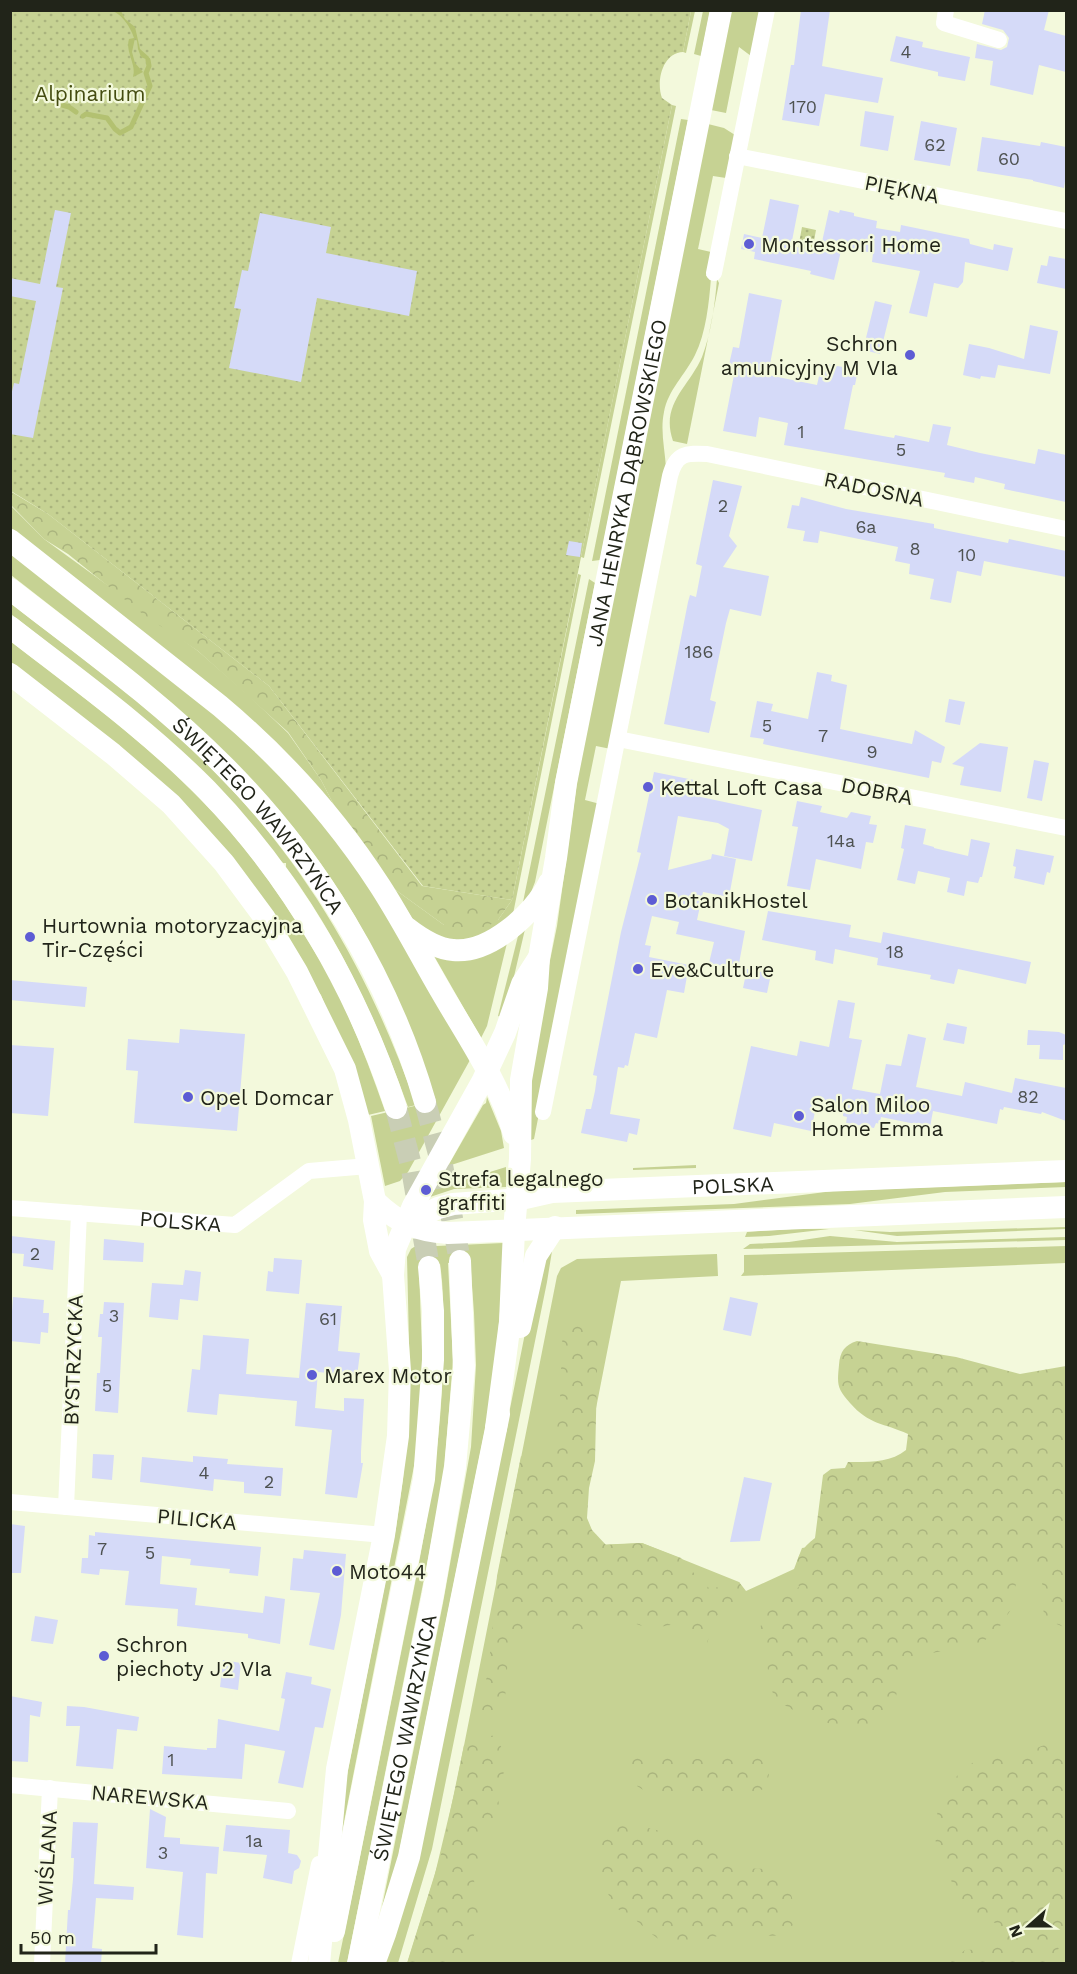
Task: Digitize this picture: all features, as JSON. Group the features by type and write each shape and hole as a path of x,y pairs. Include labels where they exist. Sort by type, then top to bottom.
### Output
{"main road":[{"name":"JANA HENRYKA DĄBROWSKIEGO","path":"496,1428 510,1322 520,1155 521,1080 537,988 538,958 554,874 566,783 581,701 721,10"},
{"path":"10,540 250,731 307,789 347,838 381,887 487,1072 507,1112 520,1155 552,1191"},
{"name":"ŚWIĘTEGO WAWRZYŃCA","path":"10,589 171,717 225,766 287,838 325,891 375,974 402,1035 425,1102"},
{"name":"ŚWIĘTEGO WAWRZYŃCA","path":"10,627 138,728 205,789 250,839 288,888 339,973 370,1036 396,1108"},
{"path":"10,674 150,784 204,839 248,896 288,957 334,1043 353,1094 375,1201 374,1220 380,1251 393,1275 398,1333 400,1402 392,1493 334,1792 319,1964"},
{"path":"402,922 419,937 435,945 450,950 470,949 492,940 525,916 540,900 554,874"},
{"name":"JANA HENRYKA DĄBROWSKIEGO","path":"393,1275 395,1249 404,1224 487,1072 522,984 538,958"},
{"name":"POLSKA","path":"404,1224 438,1208 453,1204 516,1199 552,1191 1066,1171"},
{"name":"POLSKA","path":"375,1201 404,1224 433,1232 448,1233 1066,1207"},
{"path":"374,1964 409,1857 496,1428 536,1256 555,1227"},
{"name":"ŚWIĘTEGO WAWRZYŃCA","path":"358,1964 440,1561 455,1467 464,1368 460,1261"},
{"name":"ŚWIĘTEGO WAWRZYŃCA","path":"328,1964 424,1479 433,1360 433,1311 429,1267"}],"street":[{"path":"714,273 767,10"},
{"path":"946,10 944,23 999,40"},
{"name":"PIĘKNA","path":"737,156 1066,221"},
{"name":"RADOSNA","path":"682,456 707,454 1066,529"},
{"name":"JANA HENRYKA DĄBROWSKIEGO","path":"543,1112 670,476 674,463 682,456"},
{"name":"DOBRA","path":"618,739 1066,828"},
{"name":"POLSKA","path":"10,1208 235,1226 309,1171 368,1166"},
{"name":"BYSTRZYCKA","path":"66,1507 79,1213"},
{"name":"PILICKA","path":"10,1502 384,1535"},
{"name":"NAREWSKA","path":"10,1785 288,1811"},
{"name":"WIŚLANA","path":"42,1964 50,1788"},
{"path":"299,1964 334,1792"}],"green space":[{"name":"Alpinarium","path":"10,11 691,11 683,52 670,57 660,77 662,98 672,105 512,900 423,886 269,686 48,514 11,491"},
{"path":"691,11 695,11 686,53 683,52"},
{"path":"703,11 710,11 701,56 694,54"},
{"path":"731,11 760,11 751,56 739,47 726,113 711,110"},
{"path":"672,105 676,106 584,558 581,557"},
{"path":"681,119 688,120 600,560 592,561"},
{"path":"708,124 724,128 735,135 726,178 713,176 698,249 711,252 706,276 711,278 706,318 695,355 673,390 664,412 666,468 611,749 596,746 585,800 600,804 534,1139 528,1141 529,1064 557,926 579,768"},
{"path":"802,227 816,230 811,257 797,254"},
{"path":"717,279 719,283 713,313 715,298"},
{"path":"708,336 687,444 673,441 670,416 673,406 702,357"},
{"path":"10,491 48,514 269,686 422,886 512,900 498,920 478,932 463,931 444,925 393,888 336,809 321,780 288,732 198,651 144,615 68,554 44,539 11,505"},
{"path":"10,505 44,539 198,651 248,695 288,733 321,780 336,809 223,695 11,528"},
{"path":"10,553 147,659 237,734 317,817 352,862 384,910 470,1060 408,1172 400,1181 385,1186 371,1116 436,1101 373,950 333,881 295,830 254,782 209,737 162,695 11,575"},
{"path":"578,574 581,575 512,919 492,934 456,944 417,926 393,888 444,925 498,920 512,900"},
{"path":"589,579 595,583 535,882 528,900 523,902"},
{"path":"10,603 111,680 184,742 243,801 275,840 305,880 356,965 378,1010 416,1105 408,1107 356,982 323,923 286,867 286,863 283,863 70,660 11,614"},
{"path":"10,641 157,758 218,817 247,852 287,907 332,980 368,1063 385,1111 368,1115 321,995 114,743 11,662"},
{"path":"526,925 512,985 501,1017 498,1016 519,932"},
{"path":"507,943 487,1026 481,1038 434,956"},
{"path":"487,1097 501,1131 504,1148 448,1166 486,1103"},
{"path":"696,1165 696,1168 633,1170 633,1168"},
{"path":"506,1167 506,1187 454,1189 430,1197 435,1189"},
{"path":"1066,1182 1066,1187 945,1192 850,1204 576,1214 576,1210 734,1204 833,1191"},
{"path":"1066,1227 1066,1229 897,1236 854,1230 890,1232"},
{"path":"829,1229 745,1237 747,1232"},
{"path":"830,1236 897,1242 1066,1237 1066,1240 743,1249 750,1244 789,1242"},
{"path":"506,1244 493,1390 397,1863 382,1907 443,1603 471,1447 476,1365 470,1258 448,1263 453,1360 444,1473 347,1963 338,1963 419,1564 440,1416 443,1312 440,1264 419,1269 423,1378 416,1456 333,1878 333,1846 396,1528 403,1479 410,1385 407,1257 414,1247"},
{"path":"553,1245 432,1849 398,1963 385,1964 497,1474 536,1278"},
{"path":"1066,1246 1066,1263 741,1276 744,1272 744,1255"},
{"path":"717,1254 718,1276 621,1281 569,1546 642,1543 739,1582 746,1591 794,1569 802,1548 1066,1511 1066,1963 407,1964 434,1878 456,1786 557,1276 561,1268 577,1259"},
{"path":"584,1318 598,1327 595,1461 589,1488 587,1518 592,1530 606,1545 642,1543 681,1558 710,1589 739,1582 745,1591 745,1597 713,1620 707,1644 702,1645 693,1642 676,1624 652,1627 620,1618 609,1619 576,1642 554,1623 531,1624 522,1629 511,1649 504,1710 495,1717 484,1716 481,1707 489,1665 497,1576 521,1456 532,1463 555,1446 560,1399 562,1342 564,1335 576,1320"},
{"path":"857,1341 956,1357 1020,1374 1066,1366 1066,1628 1045,1619 1044,1590 1035,1568 1028,1564 1017,1568 1015,1596 1010,1611 998,1629 984,1641 973,1645 917,1656 901,1676 894,1704 883,1716 868,1725 840,1726 793,1710 774,1699 760,1632 764,1615 772,1604 799,1587 796,1565 800,1554 815,1538 823,1475 831,1469 845,1468 848,1462 886,1460 906,1450 908,1434 864,1416 840,1390 838,1377 842,1352 849,1344"},
{"path":"494,1735 506,1755 508,1766 497,1784 499,1807 497,1818 483,1828 475,1844 481,1856 474,1878 480,1915 476,1932 460,1963 407,1963 442,1851 464,1745"},
{"path":"1058,1742 1066,1742 1066,1929 1053,1963 949,1963 965,1950 988,1949 997,1941 995,1923 973,1911 961,1898 949,1877 936,1844 934,1825 938,1811 958,1774 979,1758 1021,1754"},
{"path":"658,1752 690,1759 741,1754 759,1755 769,1774 766,1788 743,1797 726,1795 702,1798 694,1793 676,1793 663,1798 654,1797 637,1786 632,1775 631,1764 633,1758 642,1753"},
{"path":"622,1817 630,1817 645,1827 657,1830 699,1833 724,1846 743,1866 766,1869 780,1875 789,1888 796,1920 787,1934 773,1936 737,1932 685,1945 669,1944 659,1939 617,1908 604,1884 599,1863 598,1837 611,1822"}],"shaded area":[{"path":"112,11 121,11 125,19 135,27 140,49 149,57 148,60 141,57 135,38 132,52 135,63 143,72 133,77 134,68 128,44 129,39 134,38 126,22"}],"building":[{"path":"801,10 830,10 822,66 883,78 878,103 825,94 819,126 782,120 791,65 794,65"},
{"path":"985,10 1049,10 1044,30 1066,36 1066,72 1039,65 1033,95 990,85 993,61 975,58 977,44 1001,50 1007,47 1009,38 1003,30 982,24"},
{"path":"896,36 923,42 922,47 970,57 965,81 938,76 938,72 890,61"},
{"path":"865,111 894,116 888,151 860,146"},
{"path":"921,121 957,128 950,166 914,160"},
{"path":"982,137 1040,146 1041,142 1066,147 1064,188 1033,180 977,171"},
{"path":"770,199 799,205 791,246 820,251 829,210 839,213 840,210 877,221 876,228 900,232 901,225 969,239 970,244 993,250 994,244 1013,248 1008,271 965,262 963,282 958,288 934,283 927,317 909,313 920,271 872,262 873,253 842,247 834,280 810,274 811,271 754,259 755,252 741,249 744,234 762,238"},
{"path":"55,210 71,213 56,287 63,288 33,438 10,434 10,400 14,383 19,384 36,301 10,296 10,278 40,284"},
{"path":"260,213 331,227 326,253 417,271 409,316 317,298 301,382 229,368 241,309 234,308 242,270 248,271"},
{"path":"1049,256 1066,259 1066,289 1037,283 1041,265 1047,266"},
{"path":"749,293 782,300 768,375 817,385 822,363 858,370 844,429 929,442 933,424 951,427 947,445 980,453 1035,464 1038,449 1066,455 1066,502 1004,489 1005,484 975,477 974,483 944,477 945,473 784,445 788,423 759,417 756,437 723,431 735,370 728,369 733,347 739,348"},
{"path":"875,301 892,305 880,354 863,350"},
{"path":"1030,325 1058,331 1050,374 998,365 995,378 981,376 980,379 963,375 969,344 1024,359"},
{"path":"713,480 742,486 729,536 737,546 723,567 769,576 761,616 730,609 710,700 716,702 709,733 664,724 688,602 690,595 696,597 702,566 696,564"},
{"path":"801,497 846,509 934,524 934,528 1008,543 1009,539 1066,551 1066,577 984,561 981,576 957,571 951,603 930,599 934,579 909,574 910,564 895,561 898,547 820,531 818,543 803,541 805,531 787,528 792,505 799,506"},
{"path":"569,541 582,543 580,557 566,555"},
{"path":"817,672 832,675 831,681 847,685 840,729 912,744 915,730 945,747 941,763 932,761 929,778 763,744 764,739 750,737 757,701 773,704 771,711 808,719"},
{"path":"949,699 965,702 960,725 945,722"},
{"path":"980,743 1008,747 1001,792 960,785 964,767 952,764"},
{"path":"1034,760 1049,763 1042,801 1027,798"},
{"path":"654,772 699,781 696,796 762,810 752,861 724,856 729,829 718,823 678,816 668,870 711,859 712,854 736,859 729,897 703,892 697,920 745,931 738,969 709,963 714,942 676,934 679,922 652,916 645,945 651,946 649,957 689,965 684,993 667,990 657,1038 635,1033 628,1066 618,1067 610,1114 640,1119 637,1135 629,1133 627,1142 581,1133 586,1109 591,1109 595,1091 597,1076 593,1075 621,932 641,853 637,852"},
{"path":"797,801 822,806 820,812 847,818 851,812 871,816 869,824 877,825 873,843 866,842 861,869 816,859 810,890 787,886 798,827 792,826"},
{"path":"905,825 926,829 923,844 968,856 971,839 990,843 982,877 978,883 967,881 964,896 947,892 950,878 918,871 915,884 897,880 904,849 901,848"},
{"path":"1016,849 1054,856 1044,885 1014,878 1016,867 1013,866"},
{"path":"768,911 851,925 849,937 881,943 883,932 1031,962 1026,984 958,969 954,984 930,979 931,975 877,965 878,958 835,949 833,964 815,960 816,951 762,940"},
{"path":"747,969 771,974 767,993 743,988"},
{"path":"10,980 87,987 85,1007 10,1000"},
{"path":"838,1000 855,1003 849,1038 862,1040 852,1089 880,1094 886,1064 901,1066 908,1034 926,1038 916,1087 962,1096 965,1082 1012,1093 1015,1078 1066,1088 1066,1121 1042,1112 1041,1114 1004,1107 1003,1110 1000,1109 997,1124 933,1111 930,1127 881,1117 880,1124 876,1123 874,1128 846,1123 847,1117 843,1116 843,1112 816,1107 811,1131 774,1123 771,1137 733,1129 751,1046 797,1056 800,1041 829,1047"},
{"path":"947,1023 967,1027 964,1044 943,1040"},
{"name":"Opel Domcar","path":"180,1029 245,1034 237,1131 134,1123 138,1071 126,1070 128,1039 179,1043"},
{"path":"1028,1030 1059,1032 1066,1035 1063,1060 1039,1059 1040,1045 1027,1045"},
{"path":"10,1045 54,1048 48,1116 10,1113"},
{"path":"11,1236 55,1241 53,1270 23,1266 24,1254 10,1253"},
{"path":"104,1239 144,1243 143,1262 103,1260"},
{"path":"274,1258 302,1260 299,1294 266,1291 268,1271 273,1272"},
{"path":"185,1270 201,1272 198,1301 180,1299 178,1320 149,1317 152,1283 183,1285"},
{"path":"13,1297 44,1300 43,1313 49,1313 48,1333 41,1332 40,1344 10,1341"},
{"path":"730,1297 758,1303 751,1336 723,1330"},
{"path":"104,1302 124,1303 118,1413 95,1411 102,1337 98,1337 100,1314 103,1314"},
{"path":"306,1303 342,1306 338,1351 360,1353 357,1376 318,1372 315,1408 344,1411 344,1398 364,1399 361,1452 361,1463 363,1463 357,1498 325,1494 332,1430 295,1426 297,1401 219,1394 217,1415 187,1412 192,1369 200,1370 203,1335 249,1339 246,1374 299,1378"},
{"path":"93,1454 114,1455 112,1480 92,1478"},
{"path":"193,1456 228,1459 227,1464 283,1468 281,1496 244,1493 244,1482 214,1479 213,1491 140,1482 142,1457 193,1462"},
{"path":"744,1477 772,1483 760,1541 730,1542"},
{"path":"10,1524 25,1526 21,1573 10,1573"},
{"path":"95,1532 261,1547 258,1576 229,1573 230,1569 190,1565 191,1559 162,1556 160,1584 197,1588 195,1605 263,1613 265,1596 285,1599 280,1644 248,1638 248,1634 177,1626 178,1609 125,1605 129,1571 100,1569 99,1575 81,1573 82,1558 88,1558 89,1535 95,1536"},
{"path":"304,1550 346,1554 341,1615 334,1650 309,1645 320,1593 290,1590 293,1558 303,1559"},
{"path":"35,1616 58,1620 53,1644 31,1641"},
{"path":"223,1660 241,1663 238,1690 220,1687"},
{"path":"286,1672 312,1677 311,1684 331,1689 323,1728 315,1727 303,1788 278,1783 285,1751 245,1744 242,1779 162,1774 164,1746 207,1750 207,1748 216,1748 218,1719 279,1731 285,1699 281,1698"},
{"path":"10,1696 42,1702 40,1717 30,1715 28,1762 10,1761"},
{"path":"67,1706 139,1717 137,1731 117,1729 113,1769 76,1766 80,1726 66,1726"},
{"path":"150,1809 166,1817 164,1837 180,1838 180,1844 219,1847 217,1874 206,1873 203,1938 177,1935 183,1872 146,1868"},
{"path":"73,1822 98,1823 94,1884 134,1887 133,1900 96,1898 92,1948 102,1949 101,1964 65,1964 68,1910 70,1910 73,1879 74,1858 71,1858"},
{"path":"226,1825 290,1830 288,1853 297,1855 301,1861 299,1868 294,1871 292,1884 263,1878 267,1855 223,1851"}],"waterway":[{"path":"83,116 86,114 107,118 120,133 131,127 150,86 146,73 149,66 148,60"},
{"path":"55,103 69,107 76,112"}],"tunnel":[{"path":"425,1102 442,1165 460,1261"},
{"path":"396,1108 412,1169 429,1267"}],"place":[{"name":"Montessori Home","path":"749,244"},
{"name":"Schron amunicyjny M VIa","path":"910,355"},
{"name":"Kettal Loft Casa","path":"648,787"},
{"name":"BotanikHostel","path":"652,900"},
{"name":"Hurtownia motoryzacyjna Tir-Części","path":"30,937"},
{"name":"Eve&Culture","path":"638,969"},
{"name":"Opel Domcar","path":"188,1097"},
{"name":"Salon Miloo Home Emma","path":"799,1116"},
{"name":"Strefa legalnego graffiti","path":"426,1190"},
{"name":"Marex Motor","path":"312,1375"},
{"name":"Moto44","path":"337,1571"},
{"name":"Schron piechoty J2 VIa","path":"104,1656"}]}
